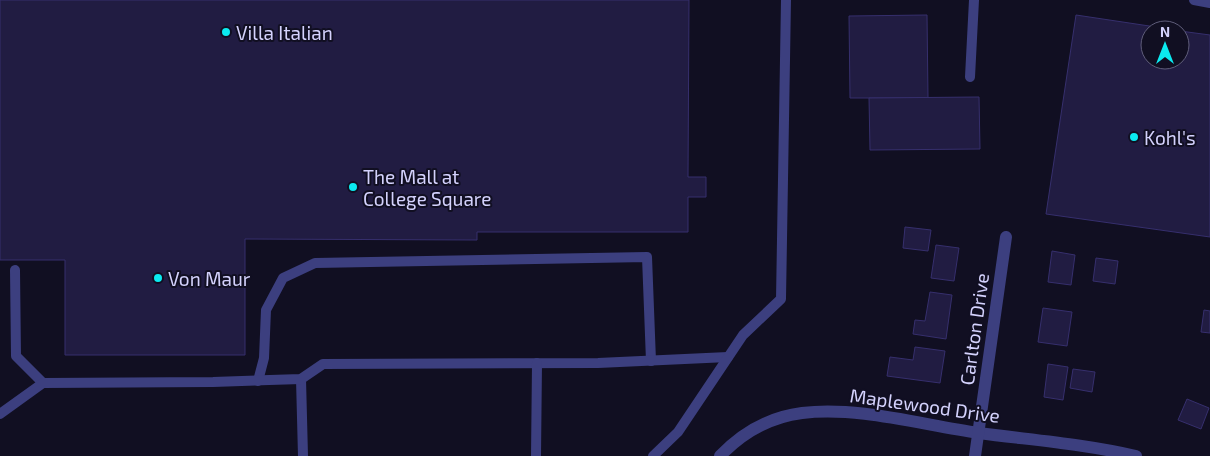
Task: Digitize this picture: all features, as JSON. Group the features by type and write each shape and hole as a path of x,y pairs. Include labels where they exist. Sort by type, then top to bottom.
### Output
{"street":[{"name":"Carlton Drive","path":"975,456 1006,237"},
{"name":"Maplewood Drive","path":"720,456 734,441 756,428 779,418 800,413 823,411 850,412 978,433 1075,444 1136,456"}],"lane":[{"path":"654,456 678,432 743,335 781,299 786,0"},
{"path":"970,77 974,0"},
{"path":"1194,0 1210,3"},
{"path":"258,381 264,358 266,310 283,278 315,263 647,257 651,361"},
{"path":"15,270 16,356 43,383"},
{"path":"0,414 43,383 258,381 301,378 323,364 537,363 651,361 728,357"},
{"path":"536,456 537,363"},
{"path":"301,378 302,456"}],"building":[{"name":"The Mall at College Square","path":"0,0 689,0 688,177 706,177 706,197 688,197 688,232 477,232 477,240 245,239 245,355 65,355 65,260 0,260"},
{"path":"927,15 928,98 850,98 849,16"},
{"name":"Kohl's","path":"1076,15 1140,25 1140,70 1190,70 1190,32 1210,35 1210,237 1046,214"},
{"path":"979,97 980,149 870,150 869,98"},
{"path":"905,227 931,230 928,251 903,248"},
{"path":"936,245 959,248 954,281 931,278"},
{"path":"1052,251 1075,255 1071,285 1048,282"},
{"path":"1096,258 1118,261 1115,284 1093,281"},
{"path":"930,292 952,295 946,339 913,334 915,320 925,321"},
{"path":"1043,308 1072,312 1067,346 1038,342"},
{"path":"1204,310 1210,311 1210,333 1201,332"},
{"path":"915,347 945,351 940,383 887,376 890,357 913,360"},
{"path":"1048,364 1068,367 1063,400 1044,397"},
{"path":"1073,369 1095,372 1092,392 1070,388"},
{"path":"1187,399 1209,408 1201,429 1178,420"}],"place":[{"name":"Villa Italian","path":"226,32"},
{"name":"Kohl's","path":"1134,137"},
{"name":"The Mall at College Square","path":"353,187"},
{"name":"Von Maur","path":"158,278"}]}
